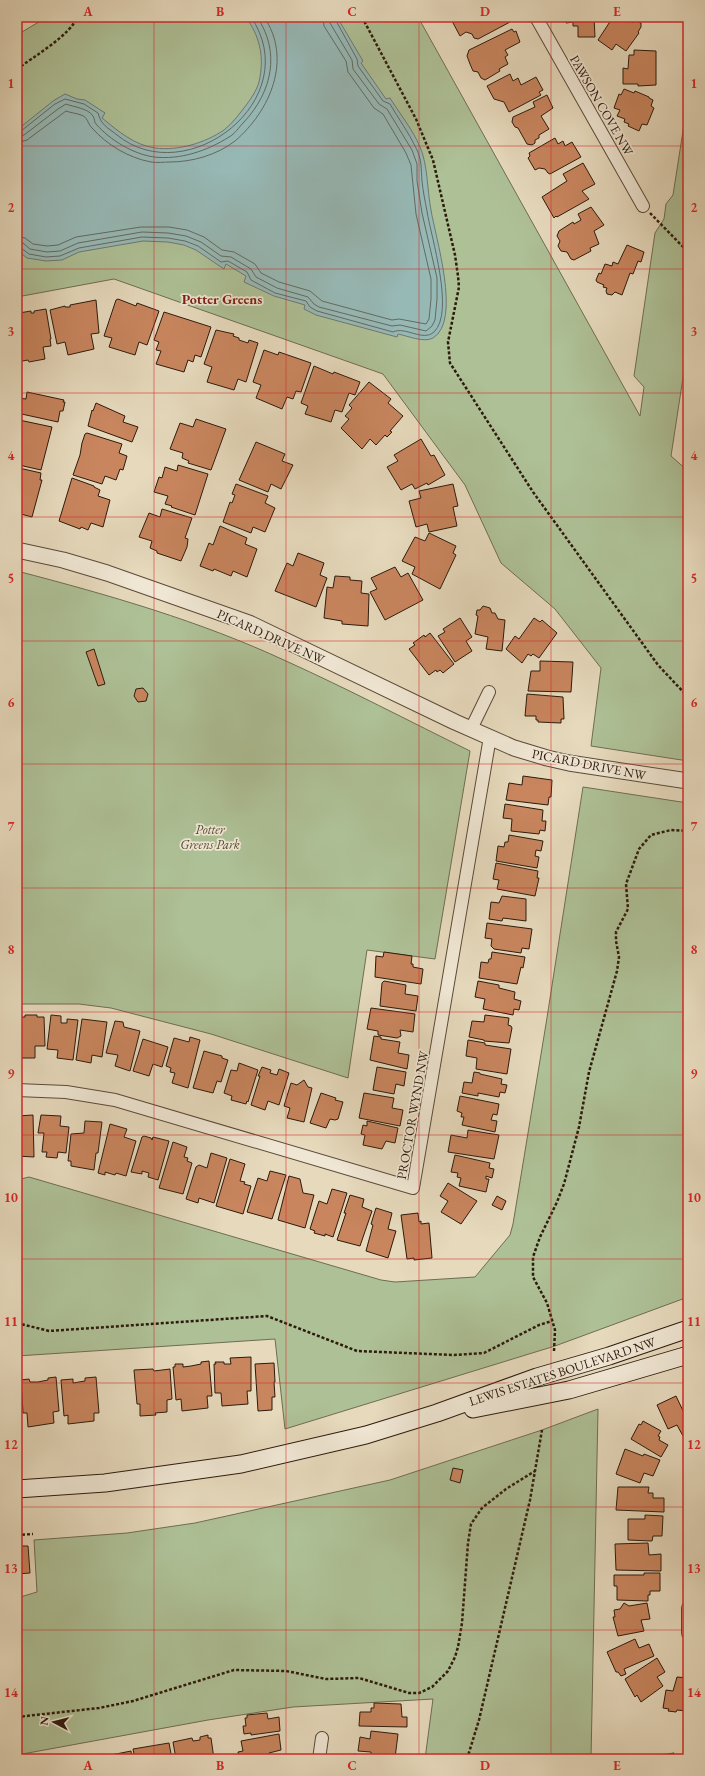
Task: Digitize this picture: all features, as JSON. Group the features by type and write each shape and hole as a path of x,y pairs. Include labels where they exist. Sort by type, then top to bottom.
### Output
{"main road":[{"name":"LEWIS ESTATES BOULEVARD NW","path":"17,1489 105,1483 241,1464 366,1435 437,1413 537,1377 609,1356 688,1329"},
{"name":"LEWIS ESTATES BOULEVARD NW","path":"437,1413 450,1413 569,1390 688,1355"}],"street":[{"name":"PAWSON COVE NW","path":"536,17 643,206"},
{"name":"PICARD DRIVE NW","path":"17,550 63,560 107,572 249,623 514,748 547,758 688,781"},
{"path":"471,729 489,692"},
{"name":"PROCTOR WYND NW","path":"17,1090 66,1092 115,1100 413,1188 490,737"},
{"path":"688,1608 688,1633"},
{"path":"320,1759 322,1738"}],"path":[{"path":"17,69 64,34 74,24 77,17"},
{"path":"362,17 416,119 433,160 455,255 459,287 448,342 450,363 533,492 658,665 688,697"},
{"path":"643,206 688,252"},
{"path":"554,1351 556,1336 547,1303 533,1277 534,1257 540,1237 557,1202 571,1160 589,1072 617,971 619,956 616,932 628,909 626,884 639,849 645,840 651,835 671,830 688,831"},
{"path":"17,1323 49,1330 267,1316 357,1351 454,1355 484,1353 540,1325 552,1321"},
{"path":"467,1759 481,1712 535,1471 542,1430"},
{"path":"17,1717 99,1708 133,1701 234,1670 286,1671 326,1679 359,1678 410,1693 419,1693 432,1687 448,1671 458,1647 462,1623 468,1542 471,1524 482,1508 506,1489 535,1471"},
{"path":"17,1535 33,1534"}],"green space":[{"path":"47,17 418,17 640,416 644,387 634,376 655,233 664,219 666,204 673,195 688,99 688,345 671,456 688,471 688,761 591,746 601,668 555,609 501,563 465,485 383,374 114,279 17,297 17,35"},
{"name":"Potter Greens Park","path":"17,571 120,599 221,633 309,672 470,751 435,959 367,950 348,1078 211,1034 111,1008 79,1004 17,1004"},
{"path":"583,787 688,803 688,1297 555,1346 285,1429 275,1339 17,1356 17,1180 29,1177 381,1280 395,1282 475,1277 510,1235 513,1224"},
{"path":"598,1409 591,1759 425,1759 433,1699 293,1707 208,1720 17,1755 17,1598 37,1592 34,1540 127,1533 195,1523 390,1480 542,1430"}],"water":[{"path":"246,17 337,17 363,61 361,63 386,99 390,98 414,134 425,162 431,210 441,257 446,297 445,314 441,329 433,338 425,340 416,339 398,334 397,337 316,315 304,309 305,305 274,296 244,282 246,276 226,264 224,269 196,250 184,245 168,242 143,241 79,252 62,260 46,261 27,258 17,250 17,130 53,101 65,94 77,99 85,100 105,113 102,118 120,132 133,141 147,146 164,149 182,147 217,135 224,130 242,111 255,92 259,81 261,53 257,38"}],"building":[{"path":"452,17 506,17 510,22 478,39 474,38 472,34 466,32 460,36 452,21 454,19"},
{"path":"565,17 594,17 595,37 578,37 578,26 573,26 573,22 566,23"},
{"path":"613,17 624,17 632,22 637,21 641,23 639,33 626,51 616,44 612,50 598,40"},
{"path":"512,29 514,32 516,31 520,42 505,50 508,55 505,57 508,64 485,80 481,78 478,72 473,71 470,64 467,56 469,50"},
{"path":"634,50 656,51 656,85 638,86 638,84 623,84 623,68 628,69 629,55 634,55"},
{"path":"510,74 513,81 518,78 521,85 536,77 543,90 539,92 541,95 509,112 504,102 494,99 487,86"},
{"path":"624,89 634,93 635,91 653,100 651,106 654,108 647,125 642,124 639,131 628,126 629,124 624,122 625,119 617,116 620,110 614,108 619,94 621,95"},
{"path":"547,95 553,108 541,116 549,129 539,135 539,138 535,140 535,143 532,145 527,144 518,128 515,127 512,122 513,117 535,107 533,102"},
{"path":"555,138 558,144 563,141 565,146 572,142 581,157 550,174 545,169 539,168 535,170 528,158 530,156 529,153"},
{"path":"583,163 595,184 582,191 589,199 554,218 542,197 567,181 563,174"},
{"path":"591,207 604,225 594,231 599,244 590,248 591,251 574,260 571,259 567,252 561,251 558,246 560,241 557,236 559,231 573,222 574,224 581,220 578,214"},
{"path":"627,245 644,252 641,262 638,261 633,274 630,273 622,295 615,292 612,295 607,294 607,288 603,287 604,285 596,280 599,273 601,274 605,264 612,266 613,262 618,264"},
{"path":"118,299 136,306 137,303 159,311 147,345 139,342 135,355 109,347 112,338 104,336 116,300"},
{"path":"96,300 99,333 91,334 94,349 68,355 65,342 57,344 50,310 65,306 70,307 70,305"},
{"path":"46,309 51,346 43,347 45,359 29,362 28,360 17,362 17,315 19,315 19,313 31,311 31,313 34,313 34,311"},
{"path":"164,312 211,327 201,357 195,355 193,362 188,360 184,372 156,364 161,351 156,350 159,342 154,340"},
{"path":"216,330 234,334 233,336 239,338 239,340 248,343 249,340 258,343 246,382 238,379 234,390 207,382 212,367 204,364"},
{"path":"264,350 278,355 279,352 311,363 301,392 296,391 293,399 287,397 282,409 256,398 261,385 253,382"},
{"path":"314,366 333,374 334,372 360,382 355,395 349,393 342,412 335,410 331,422 305,414 308,406 301,403"},
{"path":"369,382 391,399 388,403 403,416 390,431 392,432 387,437 385,435 376,445 370,439 362,449 341,428 349,419 345,416 352,408 349,405"},
{"path":"27,392 64,400 63,411 60,411 58,422 17,413 17,398 26,399"},
{"path":"96,403 125,416 123,422 138,427 132,442 88,426 92,410 93,411"},
{"path":"196,419 226,429 211,470 188,463 189,461 182,458 183,453 170,449 180,423 193,427"},
{"path":"19,420 52,427 41,470 19,465 17,463 17,428"},
{"path":"87,433 122,444 119,453 127,456 123,470 120,469 116,480 105,476 102,484 73,475 85,434"},
{"path":"421,439 431,456 434,455 445,475 428,485 427,483 415,489 412,484 401,490 387,467 398,461 394,455"},
{"path":"256,442 285,454 282,461 293,465 281,489 271,484 268,492 239,480"},
{"path":"178,465 208,474 195,515 165,504 168,496 154,492 159,477 162,478 165,467 177,471"},
{"path":"19,468 41,473 40,480 42,480 32,517 17,513 17,469"},
{"path":"72,478 94,486 100,490 98,496 110,500 103,527 91,523 88,530 81,527 80,529 59,521"},
{"path":"236,484 268,496 265,503 275,508 265,532 253,527 251,533 223,522 230,502 232,503 235,495 232,494"},
{"path":"453,484 458,506 453,507 457,526 429,532 427,524 416,527 409,501 421,498 419,491"},
{"path":"162,509 192,518 185,538 188,539 187,547 181,561 157,553 157,551 150,548 152,541 139,537 149,513 160,517"},
{"path":"220,526 247,538 245,544 257,549 247,577 233,571 231,576 214,569 213,571 200,566 209,543 213,545"},
{"path":"429,533 456,546 453,553 456,555 440,589 412,574 415,567 402,561 415,537 425,541"},
{"path":"298,553 324,563 320,575 327,578 316,607 275,591 287,563 293,566"},
{"path":"395,567 401,577 408,573 423,600 385,620 370,592 377,589 371,578"},
{"path":"335,576 350,577 350,580 362,581 361,593 369,594 368,626 342,624 342,621 324,618 327,587 333,588"},
{"path":"483,606 490,608 492,613 495,613 498,619 505,620 502,651 486,649 488,637 475,634 478,616 476,615 477,610 480,610"},
{"path":"460,618 472,637 466,641 472,651 455,662 438,636 445,632 443,629"},
{"path":"534,618 540,622 542,620 557,633 539,658 533,654 531,656 528,654 522,663 506,649 515,636 519,639"},
{"path":"430,633 454,664 443,673 440,670 437,672 436,670 429,675 409,649 415,645 413,643 424,635 425,637"},
{"path":"94,649 105,684 98,686 86,652"},
{"path":"540,661 573,662 571,692 528,691 531,671 540,671"},
{"path":"143,688 148,694 146,701 138,702 134,696 136,689"},
{"path":"527,694 563,697 564,719 561,719 561,723 538,722 538,720 536,720 536,716 525,716"},
{"path":"523,776 552,780 551,797 549,797 548,805 506,800 509,783 522,785"},
{"path":"505,804 543,810 542,821 546,821 545,831 540,830 539,834 511,831 512,819 503,818"},
{"path":"509,835 543,841 541,851 536,850 535,856 539,857 537,868 496,861 498,846 504,847 505,842 508,842"},
{"path":"496,863 538,871 537,878 539,878 535,896 497,889 499,880 493,879"},
{"path":"502,896 526,899 526,921 503,918 502,921 489,919 491,902 499,903"},
{"path":"487,923 532,929 529,949 522,948 521,953 494,949 491,946 492,939 485,938"},
{"path":"384,952 412,956 411,964 413,964 413,967 423,969 421,984 375,977 376,956 383,957"},
{"path":"492,952 525,957 523,968 521,967 517,984 479,978 481,962 488,963 489,959 491,959"},
{"path":"384,981 406,985 405,994 418,996 416,1011 380,1006 382,983"},
{"path":"478,981 499,985 499,988 515,992 514,999 521,1001 519,1010 514,1009 513,1015 483,1009 485,999 475,997"},
{"path":"371,1008 415,1014 413,1032 400,1030 401,1036 397,1038 378,1035 378,1031 367,1029"},
{"path":"25,1015 37,1015 37,1017 44,1017 45,1046 35,1046 35,1058 19,1058 18,1017 25,1017"},
{"path":"51,1015 61,1016 61,1023 67,1023 67,1019 78,1020 73,1060 57,1058 58,1050 47,1049"},
{"path":"485,1015 509,1018 508,1025 512,1028 509,1043 484,1041 469,1037 472,1021 484,1022"},
{"path":"82,1019 107,1022 102,1057 92,1055 91,1063 76,1060"},
{"path":"115,1021 123,1022 124,1027 140,1031 130,1071 115,1066 118,1055 106,1053"},
{"path":"374,1036 381,1037 381,1039 400,1042 398,1053 409,1055 407,1069 370,1060"},
{"path":"190,1037 200,1040 188,1088 172,1083 175,1073 170,1072 171,1068 166,1066 174,1038 189,1042"},
{"path":"143,1039 168,1047 162,1067 153,1064 149,1076 133,1071"},
{"path":"468,1040 485,1043 485,1045 511,1049 507,1074 476,1069 477,1058 466,1056"},
{"path":"204,1051 222,1056 222,1058 228,1060 221,1082 217,1081 213,1093 193,1088"},
{"path":"239,1063 258,1070 248,1102 247,1101 246,1104 231,1100 232,1096 224,1093 231,1070 237,1071"},
{"path":"262,1067 271,1070 270,1073 277,1075 279,1069 289,1073 279,1105 268,1101 265,1110 251,1105 260,1076 258,1076"},
{"path":"377,1067 406,1072 404,1086 396,1084 394,1094 373,1090"},
{"path":"474,1072 502,1079 501,1084 507,1085 505,1093 500,1092 499,1097 478,1093 478,1096 462,1093 464,1082 472,1083"},
{"path":"304,1080 308,1087 312,1088 304,1122 287,1118 290,1108 284,1106 291,1083 297,1085"},
{"path":"321,1093 343,1102 338,1119 330,1119 326,1128 310,1123"},
{"path":"364,1093 394,1098 392,1108 403,1110 400,1126 359,1118"},
{"path":"460,1096 499,1104 497,1115 493,1114 491,1120 497,1121 495,1132 462,1125 464,1117 461,1117 462,1113 457,1111"},
{"path":"33,1115 34,1157 17,1156 17,1116"},
{"path":"41,1115 61,1116 60,1126 69,1127 66,1153 58,1152 57,1158 46,1157 47,1152 42,1152 44,1133 38,1133"},
{"path":"85,1121 102,1122 94,1170 71,1166 71,1161 68,1161 71,1134 84,1133"},
{"path":"367,1121 398,1128 395,1143 386,1141 382,1149 363,1145 365,1135 361,1134 363,1125 367,1126"},
{"path":"110,1124 127,1129 124,1137 136,1141 126,1176 116,1173 115,1175 105,1172 105,1175 98,1173"},
{"path":"468,1130 499,1135 494,1159 448,1152 451,1135 467,1138"},
{"path":"144,1136 151,1138 152,1140 153,1137 169,1141 158,1180 148,1177 149,1173 142,1171 142,1174 131,1172 142,1137"},
{"path":"173,1142 187,1147 184,1157 188,1158 187,1161 192,1163 183,1194 159,1188"},
{"path":"211,1153 227,1158 214,1203 199,1198 198,1203 186,1199 196,1167 199,1165 207,1168"},
{"path":"455,1155 490,1163 489,1168 494,1169 492,1178 486,1176 486,1179 489,1179 486,1192 459,1186 461,1178 457,1177 458,1173 451,1172"},
{"path":"230,1159 245,1164 240,1181 251,1186 243,1214 216,1206"},
{"path":"270,1171 286,1175 272,1219 247,1212 258,1178 267,1181"},
{"path":"289,1176 300,1179 303,1193 314,1195 305,1228 278,1220"},
{"path":"448,1183 477,1201 461,1224 441,1212 448,1201 440,1196"},
{"path":"332,1189 347,1193 333,1237 325,1234 325,1236 314,1233 315,1231 310,1229 319,1201 327,1204"},
{"path":"350,1195 364,1199 362,1207 372,1211 360,1246 337,1240"},
{"path":"497,1196 506,1201 502,1210 492,1205"},
{"path":"376,1208 392,1213 388,1229 396,1231 388,1258 366,1251 373,1225 371,1224"},
{"path":"418,1213 419,1222 421,1221 421,1224 429,1223 432,1258 414,1260 414,1258 407,1259 401,1215"},
{"path":"251,1357 251,1391 247,1391 248,1404 222,1406 221,1393 215,1393 215,1362 231,1364 230,1358"},
{"path":"209,1361 212,1396 207,1396 208,1408 182,1411 181,1399 176,1400 173,1367 175,1367 175,1364 183,1364 183,1367"},
{"path":"274,1363 275,1397 272,1397 272,1410 258,1411 255,1364"},
{"path":"153,1369 154,1371 170,1369 172,1399 167,1400 167,1412 155,1413 156,1415 140,1416 140,1404 137,1404 134,1370"},
{"path":"56,1377 59,1411 53,1412 54,1423 28,1427 27,1413 23,1413 21,1380 29,1379 30,1382 38,1382"},
{"path":"96,1377 99,1413 94,1413 94,1421 68,1424 68,1415 64,1416 61,1380 73,1379 73,1383 85,1381 85,1378"},
{"path":"676,1396 686,1417 688,1416 688,1434 683,1436 677,1425 668,1429 657,1405"},
{"path":"643,1421 661,1431 658,1436 660,1437 659,1440 668,1445 661,1457 631,1439 639,1424 641,1425"},
{"path":"625,1449 643,1456 644,1454 660,1460 653,1476 644,1473 640,1483 616,1474"},
{"path":"453,1468 463,1470 460,1483 450,1480"},
{"path":"618,1487 649,1487 648,1493 653,1493 653,1498 664,1498 664,1512 616,1510"},
{"path":"645,1515 663,1516 662,1536 653,1536 652,1541 628,1540 628,1519 645,1519"},
{"path":"648,1543 649,1555 661,1554 661,1571 616,1570 615,1544"},
{"path":"17,1546 28,1546 30,1573 17,1574"},
{"path":"644,1573 660,1573 660,1591 650,1591 648,1601 617,1600 617,1586 614,1586 614,1575 644,1575"},
{"path":"624,1603 629,1606 647,1603 650,1619 641,1620 644,1631 618,1636 613,1617 615,1617 614,1610 620,1609"},
{"path":"635,1639 639,1648 649,1644 654,1656 624,1669 626,1674 621,1676 618,1672 616,1672 607,1652"},
{"path":"657,1658 665,1672 657,1677 663,1686 641,1702 637,1695 635,1697 625,1679"},
{"path":"677,1677 688,1678 687,1711 668,1711 669,1709 663,1708 666,1690 673,1691"},
{"path":"374,1703 401,1704 402,1717 407,1717 407,1727 359,1726 360,1712 371,1712 371,1708 374,1708"},
{"path":"267,1713 268,1719 279,1717 280,1731 251,1735 251,1733 244,1734 243,1726 246,1726 245,1718 247,1718 247,1715"},
{"path":"371,1731 398,1734 395,1758 371,1755 371,1752 358,1751 360,1737 370,1739"},
{"path":"279,1734 281,1750 269,1753 270,1756 264,1757 264,1759 239,1759 238,1752 243,1751 241,1741"},
{"path":"208,1735 208,1738 211,1738 214,1759 176,1759 173,1742 192,1738 193,1741 200,1740 200,1737"},
{"path":"169,1743 172,1759 135,1759 133,1749"},
{"path":"131,1751 132,1759 102,1759 101,1757"},
{"path":"674,1753 675,1759 654,1759 657,1758 656,1756"},
{"path":"354,1754 369,1757 373,1759 354,1759"}],"district":[{"name":"Potter Greens","path":"222,299"}]}
